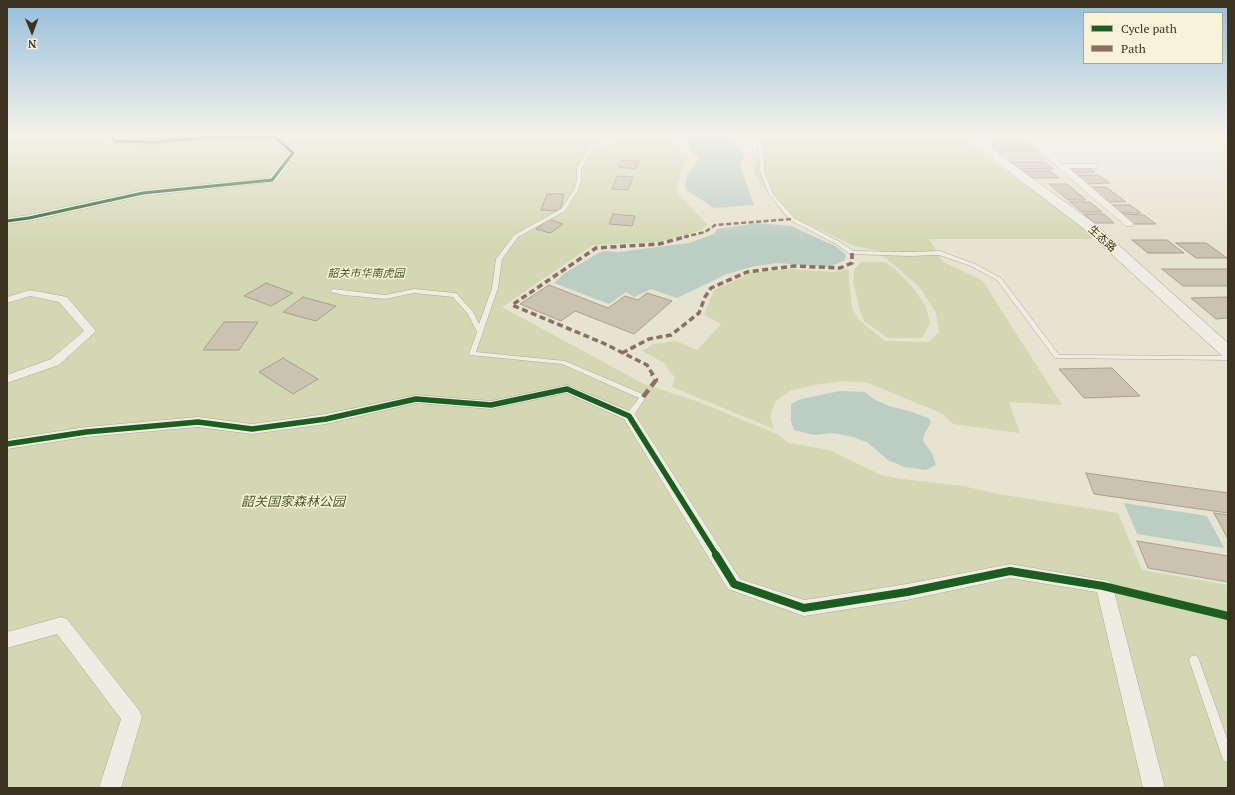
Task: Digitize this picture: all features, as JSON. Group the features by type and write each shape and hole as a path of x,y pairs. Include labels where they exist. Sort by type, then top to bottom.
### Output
{"street":[{"path":"7,221 29,218 143,193 272,180 280,170"},
{"name":"生态路","path":"1014,170 1089,226 1228,352"},
{"path":"1066,170 1129,224"},
{"path":"7,300 30,293 63,299 90,330 56,362 7,379"},
{"path":"7,444 86,432 198,422 252,429 326,419 416,399 491,405 566,389 629,416 734,584 804,608 907,592 1010,571 1104,587 1154,788"},
{"path":"7,640 61,625 132,717 110,788"}],"lane":[{"path":"579,170 579,181 576,190 563,210 516,236 499,259 495,288 472,354 563,362 643,397 629,416"},
{"path":"762,170 771,194 792,219 838,242 852,253 940,253 973,265 999,279 1057,357 1228,358"},
{"path":"333,291 385,297 414,291 454,295 471,313 480,333"},
{"path":"1194,660 1228,757"}],"green space":[{"name":"韶关国家森林公园","path":"7,170 682,170 676,191 708,225 699,231 657,242 593,245 502,307 644,384 699,402 777,434 789,443 829,450 881,475 963,486 998,494 1118,513 1142,570 1228,585 1228,788 7,788"},
{"path":"754,170 1004,170 1082,226 1093,239 929,239 943,262 982,280 1062,405 1009,402 1020,433 953,424 943,414 868,383 845,381 814,385 790,391 776,401 770,416 774,429 672,387 675,378 664,363 642,351 653,344 676,341 697,350 721,324 704,315 714,290 751,273 791,269 833,272 849,269 852,308 860,321 885,341 928,342 939,332 936,313 920,288 877,250 855,246 809,225 785,217 754,174"},
{"path":"861,262 884,262 895,269 912,286 926,307 930,323 922,338 888,338 864,321 859,308 853,280 854,270"}],"shaded area":[{"path":"691,170 741,170 754,205 714,208 688,191 685,186 687,174"},
{"path":"757,223 791,226 837,247 846,255 845,260 830,267 777,263 751,267 727,274 677,298 651,289 634,297 626,292 609,304 554,283 565,273 602,251 619,252 689,243 714,234 717,229"},
{"path":"840,391 865,392 875,400 928,418 931,422 924,435 923,441 932,453 936,465 926,470 904,467 888,460 867,442 849,436 832,433 814,435 794,430 791,421 791,404 801,399"},
{"path":"1124,503 1207,516 1224,548 1137,534"}],"building":[{"path":"1073,170 1092,170 1095,172 1076,173"},
{"path":"1022,171 1051,171 1059,178 1029,178"},
{"path":"1075,175 1098,175 1110,183 1086,184"},
{"path":"617,176 633,177 628,190 612,189"},
{"path":"1049,184 1067,184 1086,200 1068,200"},
{"path":"1090,187 1106,187 1126,202 1109,202"},
{"path":"547,194 564,194 560,211 541,210"},
{"path":"1070,202 1090,202 1102,212 1082,212"},
{"path":"1110,205 1130,205 1141,213 1121,213"},
{"path":"613,214 635,216 632,226 609,224"},
{"path":"1084,214 1104,214 1114,223 1094,223"},
{"path":"1122,214 1144,215 1156,224 1133,224"},
{"path":"549,219 563,224 550,233 536,229"},
{"path":"1132,240 1167,240 1184,253 1148,253"},
{"path":"1176,243 1206,243 1227,258 1196,258"},
{"path":"1162,269 1228,269 1228,286 1183,286"},
{"path":"266,283 293,293 271,306 244,296"},
{"path":"549,285 608,308 625,296 638,300 647,293 672,301 634,334 575,311 561,321 520,304"},
{"path":"303,297 336,306 316,321 283,312"},
{"path":"1228,297 1228,318 1216,319 1191,298"},
{"path":"224,322 258,322 239,350 203,350"},
{"path":"283,358 318,379 293,394 259,372"},
{"path":"1112,368 1140,396 1084,398 1059,369"},
{"path":"1086,473 1228,493 1228,513 1094,494"},
{"path":"1214,513 1228,515 1228,539"},
{"path":"1137,541 1228,556 1228,582 1148,568"}],"marked path":[{"path":"643,397 656,380 647,365 603,343 512,305 596,248 659,244 705,232 715,225 792,219"},
{"path":"622,353 649,339 671,335 699,313 705,297 711,288 747,272 794,266 840,268 852,263 852,253"}],"cycle path":[{"path":"7,221 29,218 143,193 272,180 280,170"},
{"path":"7,444 86,432 198,422 252,429 326,419 416,399 491,405 567,389 629,416 734,584 804,608 907,592 1010,571 1103,586 1228,616"}],"park label":[{"name":"韶关市华南虎园","path":"366,274"}]}
